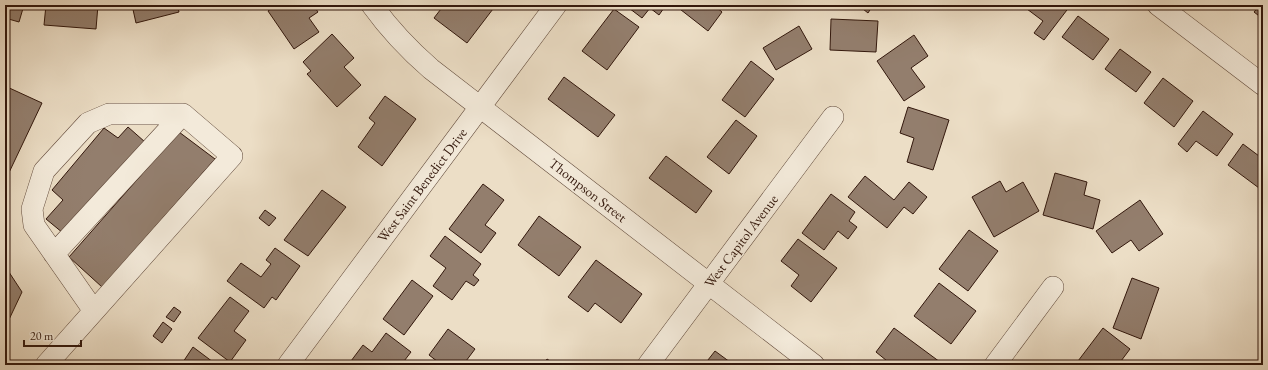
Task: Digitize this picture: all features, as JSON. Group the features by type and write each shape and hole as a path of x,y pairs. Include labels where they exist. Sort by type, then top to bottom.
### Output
{"street":[{"name":"Thompson Street","path":"372,5 388,27 431,69 814,365"},
{"name":"West Saint Benedict Drive","path":"288,365 556,5"},
{"path":"1158,5 1263,86"},
{"path":"46,365 232,156 183,114 109,114 88,123 44,171 32,209 34,225 94,311"},
{"path":"54,254 183,114"},
{"name":"West Capitol Avenue","path":"648,365 833,117"},
{"path":"995,365 1053,287"}],"building":[{"path":"5,5 24,5 19,22 5,18"},
{"path":"46,5 98,5 96,29 44,25"},
{"path":"132,5 189,5 178,8 179,12 136,23"},
{"path":"276,5 313,5 318,12 309,18 319,32 294,49 268,11"},
{"path":"444,5 496,5 467,43 434,18"},
{"path":"625,5 666,5 659,15 650,8 642,18"},
{"path":"714,5 722,12 708,31 676,6"},
{"path":"858,5 873,5 868,13"},
{"path":"1260,5 1263,5 1263,19 1254,12"},
{"path":"1023,6 1070,6 1044,40 1034,33 1043,21"},
{"path":"614,9 639,27 607,70 582,51"},
{"path":"1078,16 1109,39 1093,60 1062,37"},
{"path":"831,19 878,21 876,52 830,50"},
{"path":"799,26 812,49 776,70 763,48"},
{"path":"332,34 354,58 344,67 361,85 337,107 307,74 311,71 303,62"},
{"path":"914,35 928,56 911,68 925,87 904,101 877,61"},
{"path":"1120,49 1151,72 1136,92 1105,69"},
{"path":"751,61 774,79 745,117 722,100"},
{"path":"564,77 615,115 598,137 548,99"},
{"path":"1163,78 1193,101 1174,127 1144,103"},
{"path":"5,86 42,103 5,181"},
{"path":"385,96 416,119 382,166 358,147 375,123 369,118"},
{"path":"908,107 949,120 933,170 907,162 914,138 900,133"},
{"path":"1203,111 1233,134 1217,156 1196,141 1187,152 1178,144"},
{"path":"736,120 757,136 729,174 707,157"},
{"path":"128,127 145,142 63,233 46,219 63,200 52,190 104,128 118,138"},
{"path":"179,132 215,159 102,287 69,257"},
{"path":"1243,144 1263,159 1263,182 1259,188 1228,165"},
{"path":"666,156 712,191 696,213 649,178"},
{"path":"1055,173 1087,182 1084,195 1100,200 1093,229 1043,215"},
{"path":"865,176 894,200 909,182 927,197 913,214 904,207 887,228 848,197"},
{"path":"1000,181 1006,192 1023,182 1039,211 994,237 972,197"},
{"path":"483,184 504,200 485,225 496,233 481,253 449,229"},
{"path":"322,190 346,207 308,256 284,240"},
{"path":"831,194 855,212 849,221 857,227 848,239 838,231 824,250 802,233"},
{"path":"1140,200 1163,234 1139,251 1131,240 1112,253 1096,231"},
{"path":"265,210 276,218 269,226 259,218"},
{"path":"539,216 581,247 559,276 518,245"},
{"path":"969,230 998,251 968,291 939,269"},
{"path":"445,236 481,264 473,275 479,280 474,286 466,281 452,300 433,286 446,268 430,256"},
{"path":"798,239 837,268 811,302 791,286 799,275 781,261"},
{"path":"275,248 300,266 276,300 272,297 264,308 227,281 241,263 261,277 271,264 266,260"},
{"path":"596,260 642,294 621,323 595,303 588,312 568,297"},
{"path":"5,266 22,292 5,328"},
{"path":"1132,278 1159,288 1141,339 1113,328"},
{"path":"412,280 433,296 404,335 383,319"},
{"path":"939,283 976,311 951,344 914,316"},
{"path":"230,297 249,311 234,331 246,340 230,362 198,338"},
{"path":"174,307 181,312 174,322 166,317"},
{"path":"163,322 172,329 162,343 153,336"},
{"path":"894,328 940,362 938,365 892,365 876,352"},
{"path":"1103,328 1130,349 1118,365 1075,365"},
{"path":"448,329 475,349 463,365 442,365 429,355"},
{"path":"386,333 411,352 401,365 348,365 363,345 372,352"},
{"path":"193,347 217,365 181,365"},
{"path":"715,351 734,365 704,365"},
{"path":"547,359 556,365 543,365"}]}
